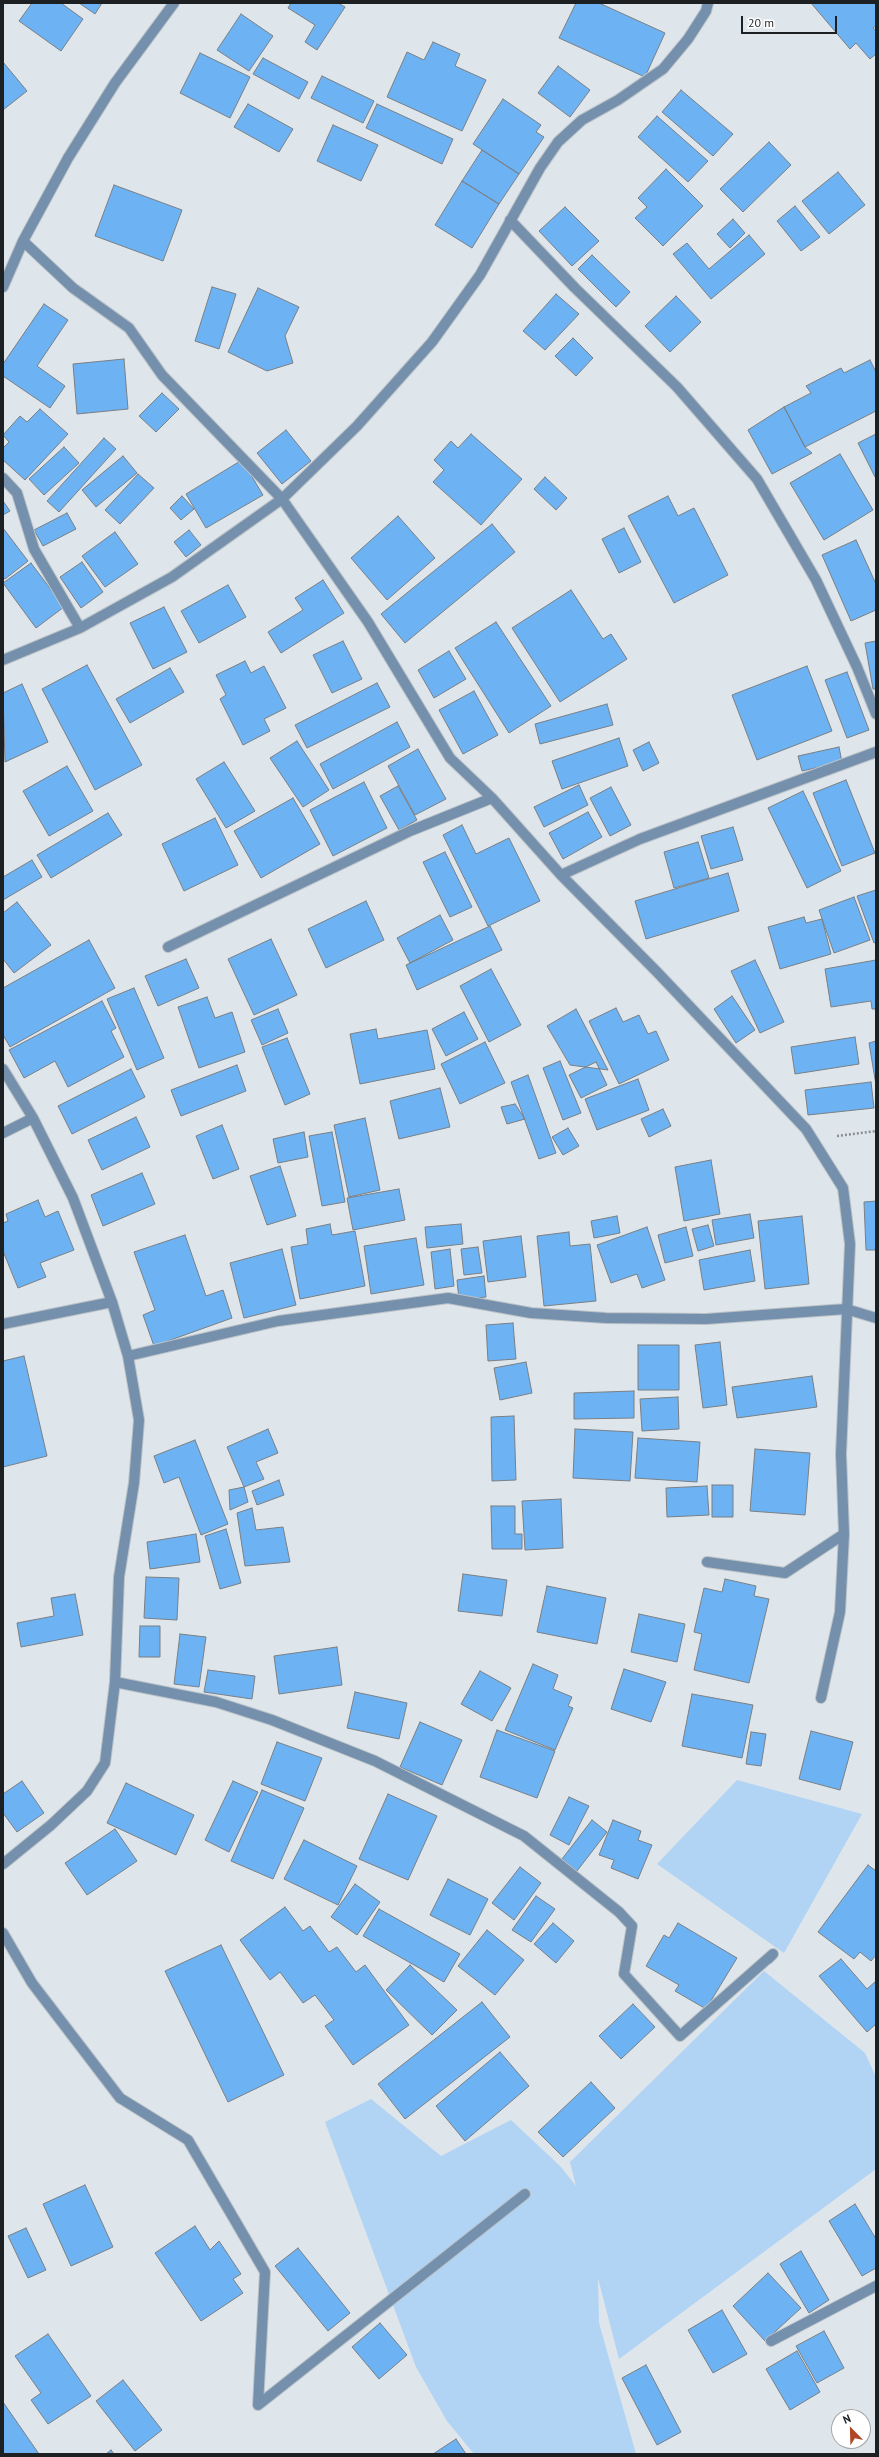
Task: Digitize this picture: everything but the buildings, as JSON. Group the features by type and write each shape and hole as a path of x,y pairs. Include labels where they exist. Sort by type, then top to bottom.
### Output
{"street":[{"path":"3,287 23,241 68,158 115,83 174,3"},
{"path":"3,660 80,628 172,577 282,499 357,426 432,342 480,275 510,220 558,142 582,120 618,100 663,69 688,39 706,11 708,3"},
{"path":"510,220 575,288 677,387 757,479 816,580 857,667 876,714"},
{"path":"23,241 73,288 129,328 162,375 282,499 368,622 450,758 492,798 561,875 658,972 806,1129 843,1188 850,1244 846,1309 841,1454 844,1534 840,1612 821,1698"},
{"path":"3,478 17,493 34,549 80,628"},
{"path":"561,875 640,839 876,752"},
{"path":"168,947 410,831 492,798"},
{"path":"3,1069 33,1118 73,1198 112,1302 128,1356 139,1420 134,1483 119,1577 115,1682 105,1763 87,1790 51,1826 3,1864"},
{"path":"3,1134 33,1118"},
{"path":"128,1356 278,1321 448,1298 531,1313 606,1318 706,1320 846,1309 876,1318"},
{"path":"3,1324 112,1302"},
{"path":"708,1562 784,1573 844,1534"},
{"path":"115,1682 216,1702 272,1720 375,1761 524,1836 619,1912 632,1926 624,1974 680,2036 773,1954 768,1959"},
{"path":"3,1933 32,1983 120,2098 188,2140 265,2272 258,2405 525,2194"},
{"path":"771,2341 876,2286"}],"path":[{"path":"813,1140 876,1131"}],"shaded area":[{"path":"737,1780 862,1814 784,1953 657,1864"},
{"path":"764,1971 865,2053 876,2077 876,2169 619,2359 598,2278 599,2323 636,2454 474,2454 447,2421 416,2367 325,2122 371,2099 441,2156 511,2120 561,2167 576,2186 570,2162"}]}
